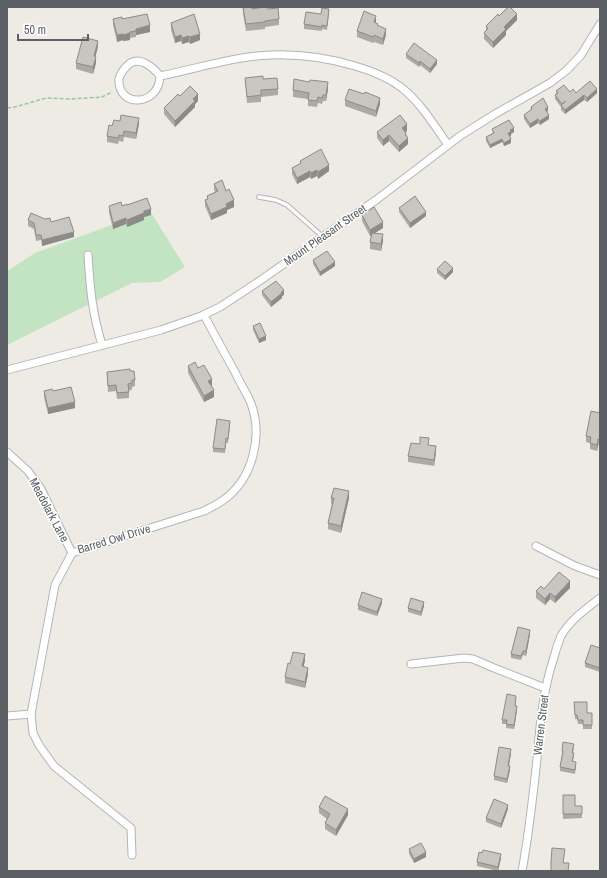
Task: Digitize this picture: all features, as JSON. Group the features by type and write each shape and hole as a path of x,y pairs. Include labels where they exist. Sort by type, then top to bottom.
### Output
{"street":[{"name":"Mount Pleasant Street","path":"7,370 161,330 204,315 238,296 387,191 448,144 495,114 550,83 567,70 581,55 600,24"},
{"path":"160,76 242,59 270,55 316,58 343,62 388,78 402,88 418,103 448,144"},
{"path":"137,61 145,62 160,76 160,81 157,87 153,94 147,99 131,100 124,95 120,88 119,78 123,70 128,64 137,61"},
{"path":"88,255 90,292 95,322 102,345"},
{"name":"Barred Owl Drive","path":"132,855 130,828 48,760 33,733 31,714 55,585 72,553 204,511 223,500 239,484 250,468 256,436 255,419 250,402 204,315"},
{"name":"Meadolark Lane","path":"7,452 28,471 41,489 72,553"},
{"path":"536,546 575,566 600,575"},
{"name":"Warren Street","path":"522,871 529,833 539,726 545,688 561,637 570,624 580,614 600,598"},
{"path":"411,664 464,658 473,659 545,688"},
{"path":"7,716 31,714"}],"lane":[{"path":"259,197 276,200 287,205 322,236"}],"path":[{"path":"7,108 46,98 71,99 102,97 120,88"}],"green space":[{"path":"150,211 185,267 160,282 132,283 7,345 7,271 35,253"}],"building":[{"path":"252,7 252,9 264,7 267,7 268,9 278,8 279,19 246,24 243,8"},
{"path":"508,7 510,7 517,14 504,27 506,29 493,42 484,33 488,28 486,26 498,14 499,16"},
{"path":"322,8 329,9 327,26 322,25 322,27 304,24 306,12 321,14"},
{"path":"364,11 376,16 374,22 386,29 383,39 357,31"},
{"path":"147,14 150,25 136,29 136,31 130,33 117,35 113,19 122,17 122,19"},
{"path":"194,14 200,34 182,38 181,35 175,37 171,23"},
{"path":"83,37 98,41 93,67 76,63"},
{"path":"414,43 437,60 430,69 420,61 419,63 406,54"},
{"path":"263,76 263,79 277,78 278,89 261,90 261,95 247,97 245,78"},
{"path":"294,79 309,82 310,80 328,82 326,95 323,95 322,98 318,97 317,101 308,100 309,93 293,90"},
{"path":"590,81 597,89 587,98 584,95 565,110 561,105 566,101 562,104 555,95 558,93 556,91 564,85 570,92 573,89 576,93"},
{"path":"190,86 198,94 193,99 195,101 175,121 164,108 178,94 180,96"},
{"path":"349,89 364,94 365,92 380,98 376,111 345,100"},
{"path":"543,98 548,107 545,109 549,115 540,121 538,119 530,124 524,115 532,109 531,107"},
{"path":"121,115 139,118 136,133 124,131 123,136 119,135 118,138 107,136 109,125 112,126 114,120 120,121"},
{"path":"400,115 407,124 402,128 408,138 399,146 389,135 383,140 377,132"},
{"path":"509,120 514,128 508,133 511,139 504,143 502,139 490,145 486,137 494,133 492,129"},
{"path":"321,149 329,165 318,172 317,170 311,173 310,171 297,178 292,168 301,163 300,161"},
{"path":"222,180 226,191 229,189 234,200 226,204 227,207 211,214 205,200 208,199 207,196 218,191 214,184"},
{"path":"415,196 426,212 410,223 399,208"},
{"path":"147,198 151,209 127,220 126,218 113,223 109,206 121,202 122,206 127,205"},
{"path":"374,207 383,222 370,230 362,215"},
{"path":"31,213 45,219 50,218 51,222 69,217 74,232 42,240 41,235 36,235 34,223 28,220"},
{"path":"372,233 383,234 381,244 370,242"},
{"path":"327,251 335,262 320,272 313,260"},
{"path":"445,261 453,268 445,276 437,269"},
{"path":"276,281 284,290 271,302 262,291"},
{"path":"260,323 266,336 259,339 253,326"},
{"path":"195,362 198,368 204,365 212,379 208,381 214,390 204,396 188,366"},
{"path":"130,369 130,371 134,371 135,380 132,380 132,383 128,384 129,392 117,393 116,385 108,386 107,372"},
{"path":"71,387 75,402 48,408 44,391 52,389 53,391"},
{"path":"591,411 600,413 600,440 598,439 597,445 590,443 591,437 586,436"},
{"path":"217,419 230,421 225,449 213,448"},
{"path":"420,437 429,438 428,445 436,446 434,460 408,456 411,443 420,444"},
{"path":"334,488 349,491 341,526 328,523 334,498 331,498"},
{"path":"559,572 570,581 555,597 550,593 545,599 536,591 541,586 544,589"},
{"path":"362,592 382,599 377,612 358,605"},
{"path":"411,598 424,602 421,612 408,608"},
{"path":"518,627 530,630 526,651 523,651 521,656 511,654"},
{"path":"591,645 600,648 600,668 585,663"},
{"path":"293,652 305,654 302,666 308,668 305,682 285,677 288,663 290,664"},
{"path":"507,694 516,696 515,706 517,706 514,725 506,724 507,720 502,720"},
{"path":"574,702 587,702 587,713 592,713 592,725 583,725 583,720 578,720 577,715 575,715"},
{"path":"563,742 574,744 572,761 576,762 575,770 560,767"},
{"path":"499,747 511,749 508,766 510,766 507,779 494,776"},
{"path":"563,795 575,795 575,806 582,806 582,814 563,814"},
{"path":"325,796 348,809 336,830 325,823 330,814 319,807"},
{"path":"494,799 508,805 501,824 486,818"},
{"path":"421,843 426,852 414,859 409,849"},
{"path":"552,848 565,849 563,863 569,863 568,871 551,871"},
{"path":"483,850 501,854 498,867 477,862 479,852 482,853"}]}
